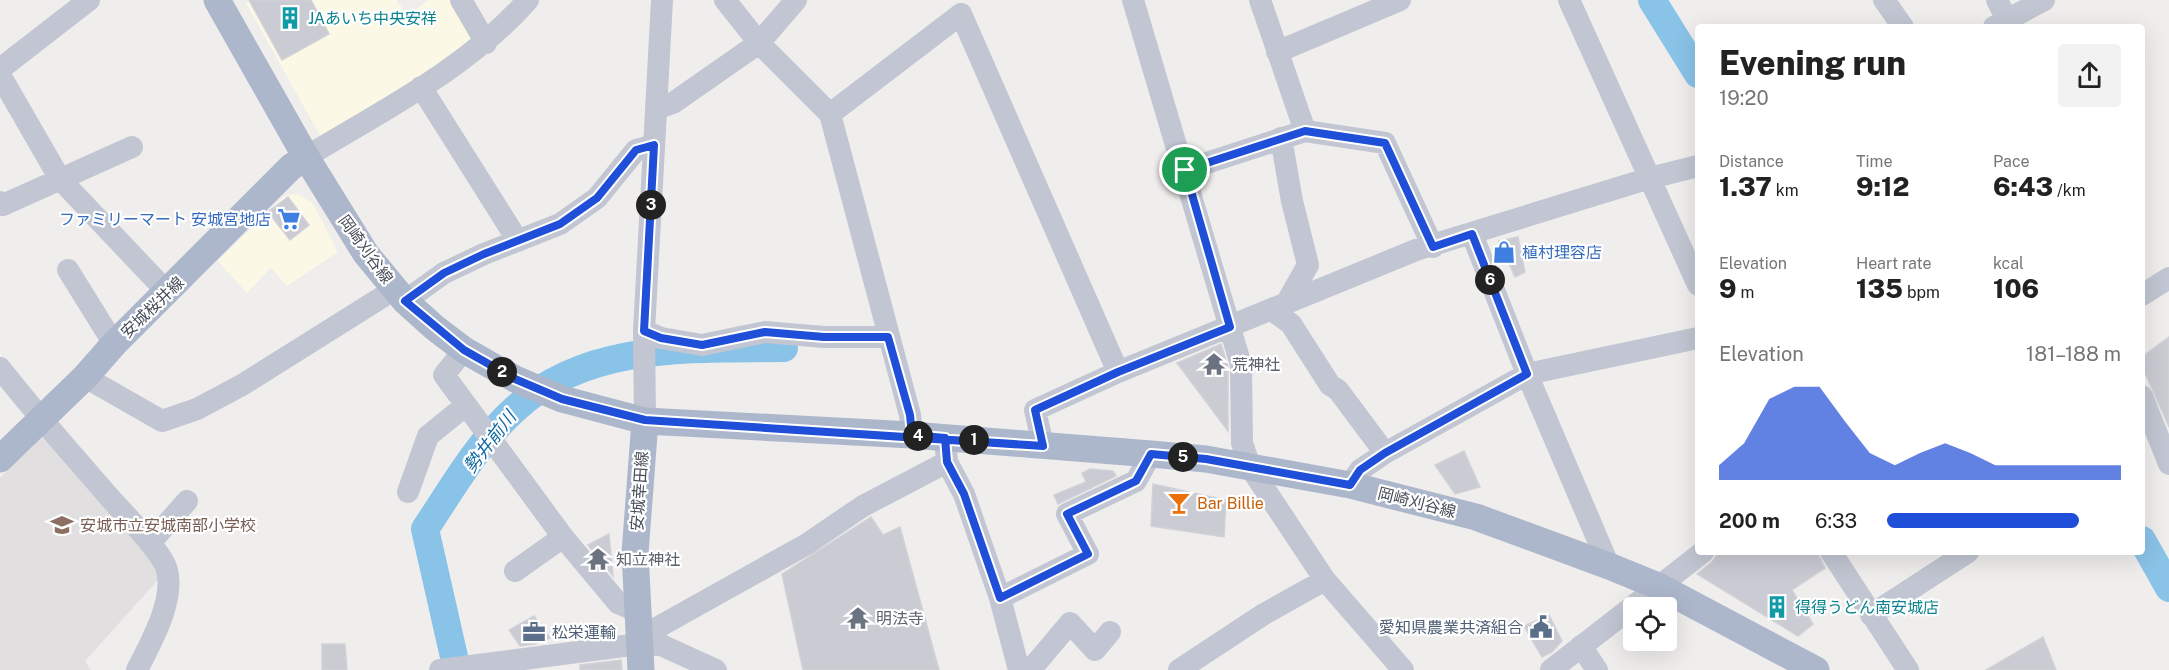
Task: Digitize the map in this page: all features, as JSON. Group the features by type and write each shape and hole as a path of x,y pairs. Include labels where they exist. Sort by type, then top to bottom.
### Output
{"main road":[{"name":"岡崎刈谷線","path":"225,3 306,158 366,254 400,295 464,350 515,379 562,399 645,420 912,435 946,450 1043,446 1151,454 1250,467 1350,485 1476,517 1609,566 1658,586 1816,670"},
{"name":"安城桜井線","path":"0,459 86,377 114,345 291,167 306,158"},
{"name":"安城幸田線","path":"640,657 634,553 645,420"}],"street":[{"path":"0,69 89,0"},
{"path":"461,0 486,43"},
{"path":"306,158 421,87 486,43 528,0"},
{"path":"645,420 644,331 662,0"},
{"path":"725,0 759,43 830,114 910,415 912,435"},
{"path":"657,109 673,103 759,43 796,0"},
{"path":"1133,0 1241,365 1242,443 1250,467 1325,580 1366,624 1403,670"},
{"path":"1260,0 1305,131"},
{"path":"1277,52 1400,0"},
{"path":"1569,0 1695,278"},
{"path":"1884,0 1902,24"},
{"path":"1997,0 2001,24 2044,0"},
{"path":"830,114 961,14 1118,372"},
{"path":"0,75 60,179 168,293"},
{"path":"421,87 518,241"},
{"path":"1185,170 1305,131 1385,143 1433,247"},
{"path":"1280,306 1308,265 1292,201 1281,138"},
{"path":"86,377 162,421 197,409 242,386 400,295 444,273 560,224 597,198 636,150 654,145"},
{"path":"0,202 3,205 132,147"},
{"path":"1043,446 1035,410 1118,372 1416,250 1433,247 1650,178 1695,167"},
{"path":"1472,234 1527,374 1609,566"},
{"path":"68,270 114,345"},
{"path":"2145,293 2169,278"},
{"path":"1280,306 1330,385 1338,390 1385,453"},
{"path":"644,331 661,338 702,345 765,332 824,337 888,337"},
{"path":"1350,485 1360,470 1385,453 1527,374 1695,339"},
{"path":"464,350 444,375 563,537 618,603 637,611"},
{"path":"0,368 42,420 150,543 167,570 166,602 159,625 137,670"},
{"path":"2145,404 2169,464"},
{"path":"408,492 428,436 465,406"},
{"path":"640,657 653,630 807,544 946,450 964,494 1023,669 1070,623 1095,650 1110,632"},
{"path":"1000,598 1088,554 1067,514 1136,481 1151,454"},
{"path":"150,543 187,501"},
{"path":"515,572 563,537"},
{"path":"1551,670 1699,555"},
{"path":"1833,555 1908,670"},
{"path":"1872,615 1963,555"},
{"path":"1179,670 1264,614 1325,580"},
{"path":"440,670 640,657 661,645 716,670"},
{"path":"1581,646 1597,670"}],"shaded area":[{"name":"JAあいち中央安祥","path":"251,0 396,0 408,16 428,0 454,0 474,44 322,139 246,3"},
{"path":"298,194 313,204 338,252 287,286 271,268 247,293 218,261 284,196"},
{"name":"安城市立安城南部小学校","path":"46,434 164,573 85,661 91,670 0,670 0,478"}],"building":[{"name":"JAあいち中央安祥","path":"249,0 311,0 329,34 282,60"},
{"name":"ファミリーマート 安城宮地店","path":"288,197 309,225 290,240 268,212"},
{"path":"1518,237 1525,272 1515,277 1499,241"},
{"path":"2169,337 2169,427 2145,373 2145,355"},
{"path":"1221,344 1228,367 1228,431 1177,363"},
{"path":"1464,451 1480,487 1455,494 1435,465"},
{"path":"1090,469 1113,471 1116,476 1058,504 1054,495 1086,482 1082,473"},
{"path":"1153,484 1226,500 1224,537 1151,526"},
{"name":"明法寺","path":"871,517 883,535 900,527 939,670 803,670 782,574"},
{"path":"609,534 613,576 588,545"},
{"name":"得得うどん南安城店","path":"1717,555 1818,555 1825,568 1792,590 1813,624 1798,636 1697,574"},
{"path":"1549,615 1562,641 1552,652 1542,657 1524,626"},
{"path":"534,616 550,638 535,644 520,646 509,630"},
{"path":"2043,637 2056,670 1986,670"},
{"path":"322,644 345,644 347,670 322,670"},
{"path":"621,660 622,670 580,670 580,665"}],"waterway":[{"path":"1652,0 1695,69"},
{"name":"勢井前川","path":"457,670 425,529 467,466 502,421 543,387 575,371 608,361 678,350 784,348"},
{"path":"2145,545 2169,588"}],"place":[{"name":"JAあいち中央安祥","path":"290,18"},
{"name":"ファミリーマート 安城宮地店","path":"289,219"},
{"name":"植村理容店","path":"1504,252"},
{"name":"荒神社","path":"1214,364"},
{"name":"Bar Billie","path":"1179,503"},
{"name":"安城市立安城南部小学校","path":"62,525"},
{"name":"知立神社","path":"598,559"},
{"name":"得得うどん南安城店","path":"1777,607"},
{"name":"明法寺","path":"858,618"},
{"name":"愛知県農業共済組合","path":"1541,627"},
{"name":"松栄運輸","path":"534,632"}],"route":[{"path":"1185,170 1230,327 1118,372 1035,410 1043,446 912,435 645,420 562,399 515,379 464,350 405,301 444,273 484,254 560,224 597,198 636,150 654,145 644,331 661,338 702,345 765,332 824,337 888,337 910,415 912,435 945,438 947,462 964,494 1000,598 1088,554 1067,514 1136,481 1151,454 1206,459 1350,485 1360,470 1385,453 1527,374 1472,234 1433,247 1385,143 1305,131 1185,170"}]}
